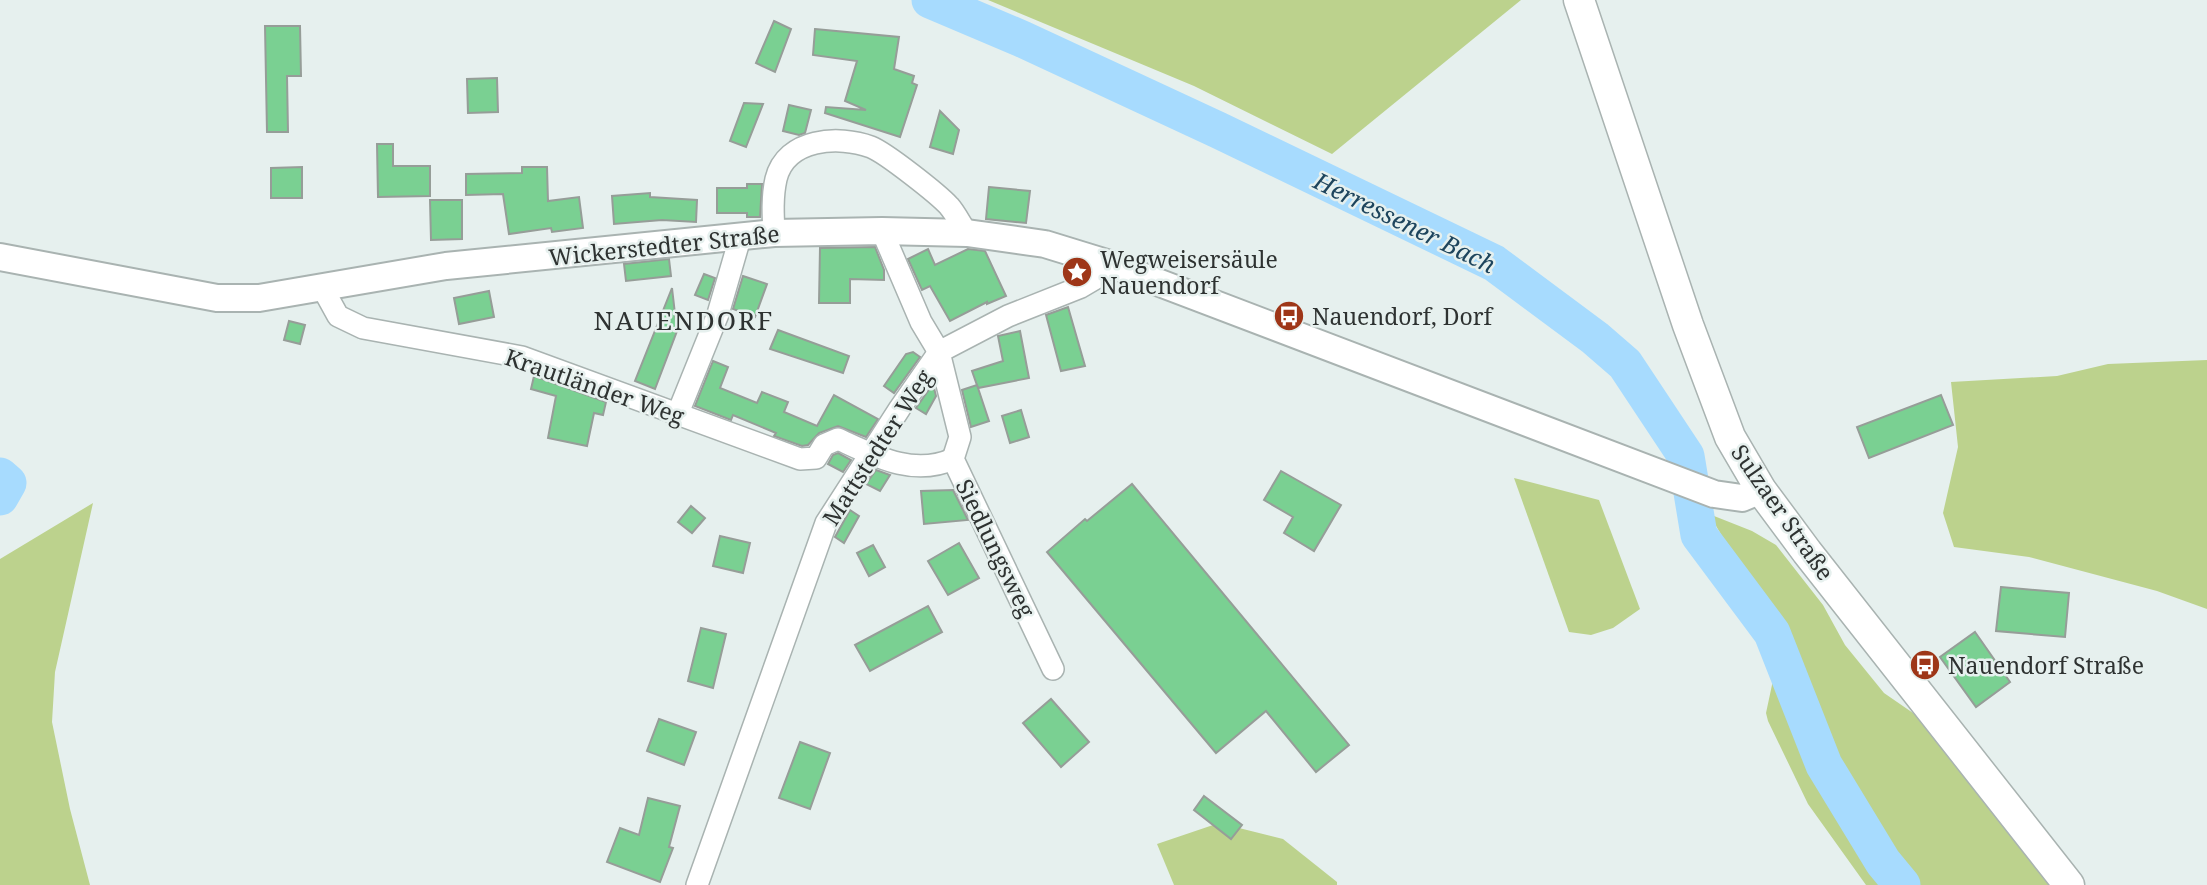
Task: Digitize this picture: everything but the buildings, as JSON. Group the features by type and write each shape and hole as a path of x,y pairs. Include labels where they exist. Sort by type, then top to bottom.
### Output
{"main road":[{"name":"Sulzaer Straße","path":"1579,0 1688,325 1730,437 1762,490 1807,552 2069,885"}],"street":[{"path":"774,233 776,177 783,162 804,146 827,140 873,148 892,160 950,206 967,233"},
{"name":"Siedlungsweg","path":"882,231 920,322 939,352 960,437 953,460 1053,669"},
{"name":"Wickerstedter Straße","path":"0,257 217,298 259,298 446,267 774,233 967,233 1045,244 1110,264 1714,494 1742,498 1762,490"},
{"path":"678,413 718,314 740,238"},
{"name":"Mattstedter Weg","path":"697,885 826,523 870,453 939,352 1008,316 1081,287 1098,277 1110,264"},
{"name":"Krautländer Weg","path":"322,287 338,316 363,328 522,357 800,459 816,458 824,445 838,439 870,453"},
{"path":"870,453 901,465 935,467 953,460"}],"green space":[{"path":"988,0 1521,0 1332,154 1194,86"},
{"path":"2207,360 2207,609 2157,591 2029,557 1954,547 1943,513 1958,447 1951,382 2057,376 2108,364"},
{"path":"1514,478 1599,500 1640,609 1613,628 1591,635 1569,632"},
{"path":"93,503 55,672 52,722 70,809 90,885 0,885 0,559"},
{"path":"1709,514 1752,531 1776,545 1823,605 1845,645 1884,693 1929,724 2062,885 1866,885 1808,804 1768,721 1766,713 1782,638"},
{"path":"1219,823 1283,839 1337,882 1337,885 1174,885 1157,844"}],"waterway":[{"name":"Herressener Bach","path":"930,0 1022,39 1218,130 1494,263 1595,338 1625,364 1686,456 1699,535 1772,633 1824,765 1883,862 1902,885"},
{"path":"0,476 8,483 0,497"}],"place":[{"name":"Wegweisersäule Nauendorf","path":"1077,272"},
{"name":"Nauendorf, Dorf","path":"1289,316"},
{"name":"Nauendorf Straße","path":"1925,665"}],"district":[{"name":"NAUENDORF","path":"684,320"}]}
